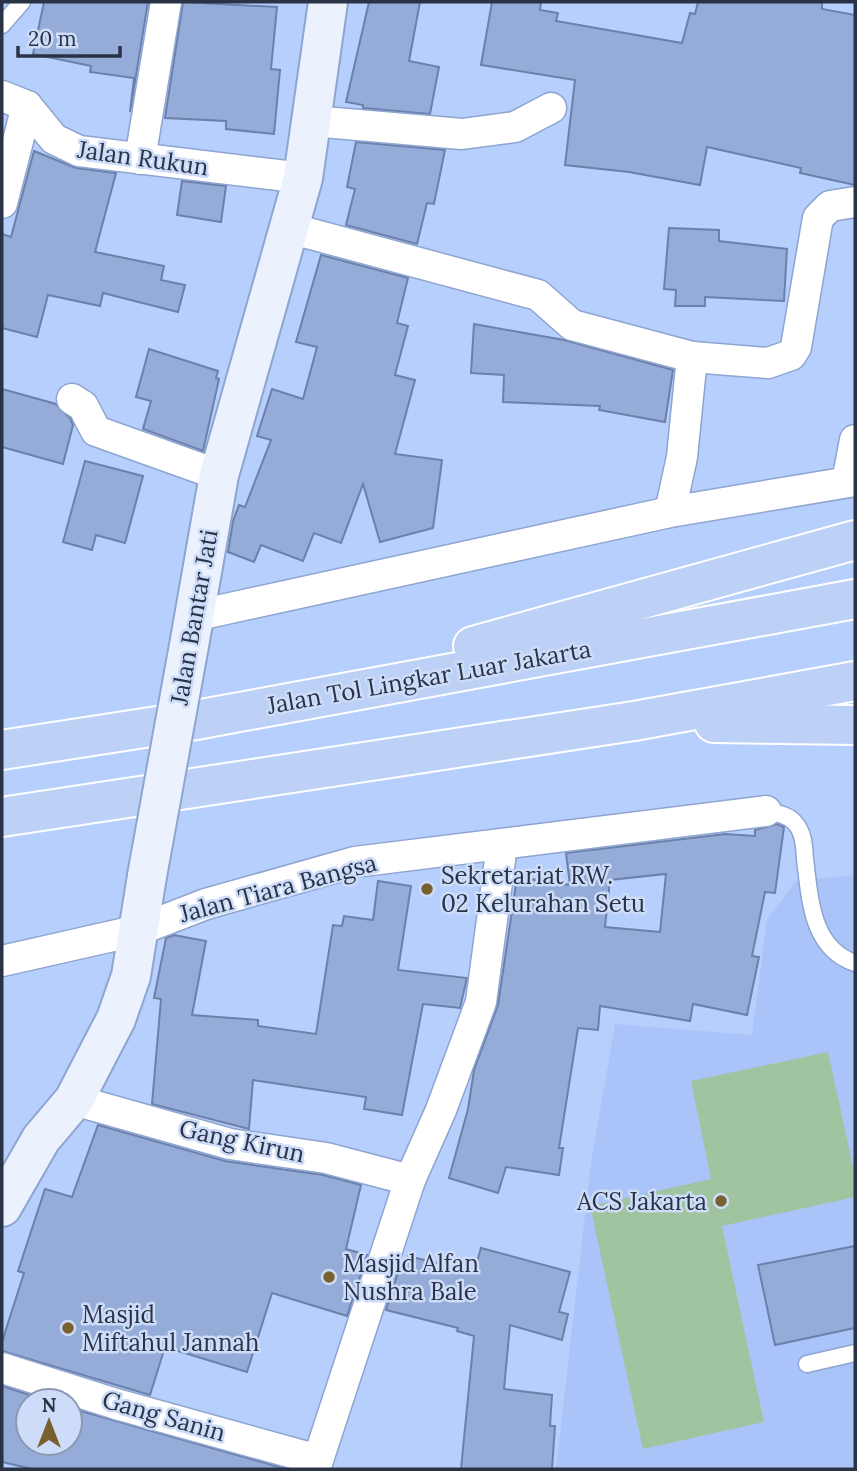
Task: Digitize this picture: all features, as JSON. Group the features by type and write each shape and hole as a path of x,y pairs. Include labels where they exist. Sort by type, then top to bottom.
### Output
{"highway":[{"path":"242,711 855,540"},
{"name":"Jalan Tol Lingkar Luar Jakarta","path":"2,750 242,711 855,599"},
{"path":"2,817 634,721 855,681"},
{"path":"634,721 855,725"}],"street":[{"path":"140,159 166,2"},
{"name":"Jalan Bantar Jati","path":"2,1207 41,1139 74,1100 121,1007 131,976 219,475 303,178 328,2"},
{"path":"2,203 14,101"},
{"name":"Jalan Rukun","path":"14,101 54,139 79,151 303,178"},
{"path":"312,121 462,134 515,127 551,108"},
{"path":"289,228 538,295 572,325 692,357 754,364 780,361 791,355 800,335 818,218 830,206 855,202"},
{"path":"670,512 682,457 692,357"},
{"path":"72,398 83,406 96,431 219,475"},
{"path":"192,628 670,512 851,482 855,440"},
{"name":"Jalan Tiara Bangsa","path":"2,961 139,930 206,904 355,862 766,811"},
{"path":"316,1464 411,1180 441,1110 481,1002 502,845"},
{"name":"Gang Kirun","path":"74,1100 230,1144 326,1158 411,1180"},
{"name":"Gang Sanin","path":"2,1368 316,1464"}],"lane":[{"path":"2,24 22,2"},
{"path":"766,811 794,821 802,834 809,902 821,937 843,959 855,963"},
{"path":"807,1364 855,1353"}],"shaded area":[{"name":"ACS Jakarta","path":"855,875 855,1469 556,1469 591,1163 615,1024 752,1035 767,919 796,881"}],"green space":[{"path":"828,1052 855,1176 855,1197 722,1226 764,1422 643,1449 590,1206 711,1179 691,1081"}],"building":[{"path":"44,2 148,2 130,112 134,78 90,72 91,66 33,54"},
{"path":"183,2 277,7 271,69 280,70 274,134 226,129 226,121 165,118"},
{"path":"369,2 420,2 409,61 439,67 430,114 363,108 363,105 346,102"},
{"path":"492,2 541,2 540,10 558,13 556,21 682,43 690,13 695,14 698,2 822,2 822,9 855,15 855,185 800,173 801,168 707,147 700,185 629,172 565,165 575,80 481,65"},
{"path":"356,142 445,150 434,204 427,203 417,244 346,225 355,189 347,187"},
{"path":"34,151 76,168 116,173 95,252 164,266 161,280 185,285 178,312 103,293 100,306 48,295 37,337 2,328 2,234 11,237"},
{"path":"182,181 226,186 221,222 177,215"},
{"path":"669,228 719,230 719,241 787,249 784,301 705,297 705,306 675,306 676,290 664,289"},
{"path":"321,255 408,278 397,323 408,326 395,375 415,380 395,454 442,460 433,528 380,542 363,484 341,543 314,533 303,561 261,545 254,562 228,552 233,521 239,505 245,507 271,440 257,436 272,389 303,399 317,347 296,342"},
{"path":"474,324 564,340 673,370 665,422 599,410 600,406 503,402 504,375 471,373"},
{"path":"149,349 218,371 216,378 219,379 203,451 143,429 151,401 136,397"},
{"path":"2,389 56,404 70,418 73,425 63,464 2,447"},
{"path":"85,461 143,476 125,543 96,535 92,550 63,542"},
{"path":"777,824 784,827 775,893 765,892 752,956 759,957 747,1015 693,1004 690,1021 600,1006 598,1030 578,1028 559,1148 563,1148 559,1175 506,1167 498,1193 449,1178 468,1109 474,1070 498,1005 517,877 570,885 566,853 725,834 755,836 755,830","holes":["666,874 660,932 605,927 610,880"]},
{"path":"378,881 411,886 398,970 467,978 460,1008 423,1004 402,1115 364,1109 366,1097 253,1080 249,1129 152,1104 161,999 154,998 166,938 174,935 206,941 192,1015 258,1020 258,1026 316,1034 333,925 342,926 344,916 373,920"},
{"path":"98,1125 225,1161 323,1175 361,1185 346,1249 367,1255 347,1316 272,1293 247,1372 165,1347 150,1395 2,1351 2,1342 24,1273 18,1271 45,1189 72,1197"},
{"path":"855,1246 855,1328 775,1345 758,1265"},
{"path":"481,1248 570,1272 559,1312 568,1314 562,1340 510,1325 504,1389 552,1395 550,1426 555,1426 552,1469 461,1469 474,1336 457,1331 458,1328 386,1310 400,1266 405,1267 408,1256 474,1272"},
{"path":"2,1386 14,1390 14,1457 84,1457 84,1412 286,1469 32,1469 2,1462"}],"place":[{"name":"Sekretariat RW. 02 Kelurahan Setu","path":"427,889"},
{"name":"ACS Jakarta","path":"721,1201"},
{"name":"Masjid Alfan Nushra Bale","path":"329,1277"},
{"name":"Masjid Miftahul Jannah","path":"68,1328"}]}
